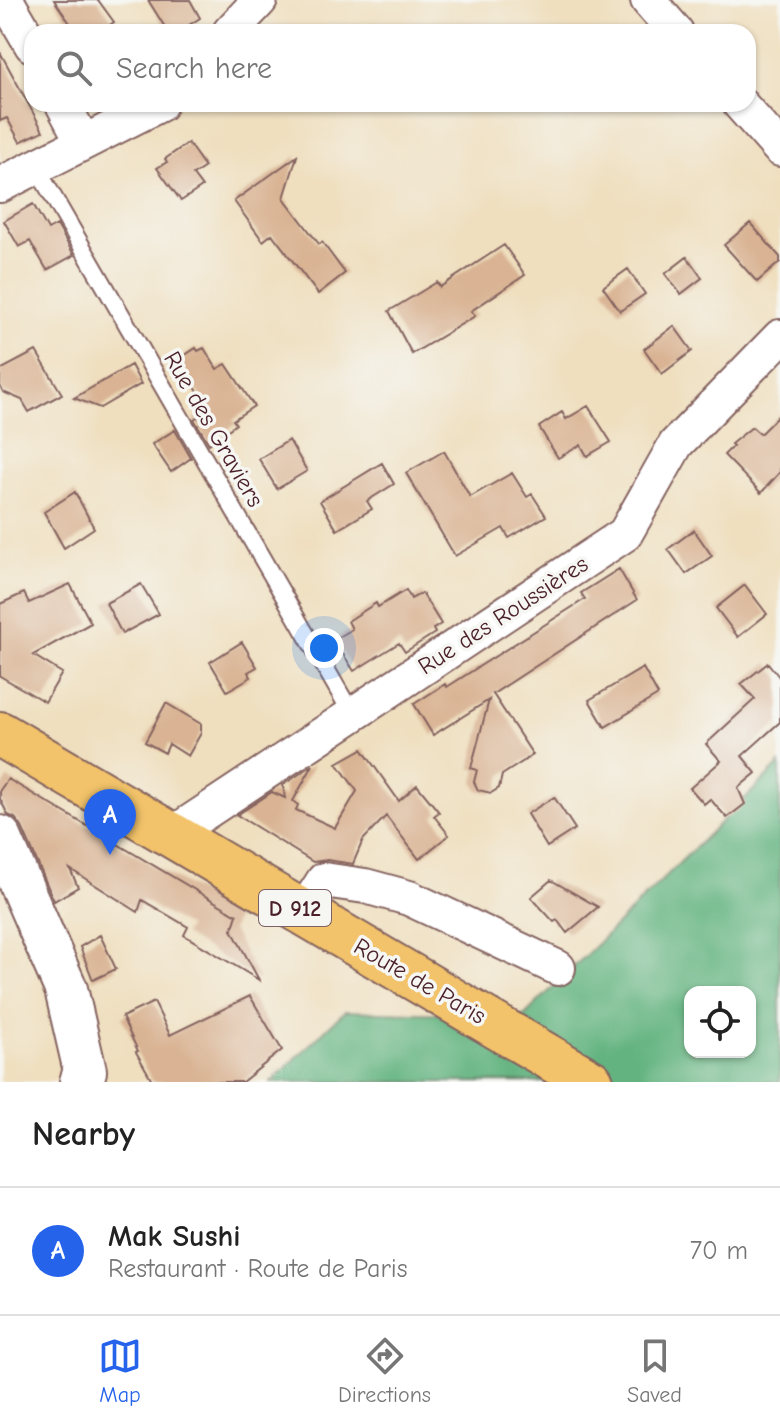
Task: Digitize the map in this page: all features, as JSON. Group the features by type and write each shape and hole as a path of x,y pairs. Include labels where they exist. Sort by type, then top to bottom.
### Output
{"main road":[{"name":"Route de Paris","path":"0,734 591,1082"}],"street":[{"path":"6,0 24,31"},
{"path":"238,24 260,0"},
{"path":"648,0 669,24"},
{"path":"67,112 83,142"},
{"path":"0,185 144,112"},
{"path":"747,112 780,149"},
{"name":"Rue des Roussières","path":"171,835 625,534 676,444 780,337"},
{"path":"0,837 66,989 86,1078"},
{"path":"303,913 324,880 365,886 409,898 558,968"}],"lane":[{"name":"Rue des Graviers","path":"36,167 352,714"}],"green space":[{"path":"780,764 780,1082 271,1082 345,1011 524,1016"}],"building":[{"path":"54,0 98,0 114,22 111,24 70,24"},
{"path":"148,0 190,0 200,18 191,24 163,24"},
{"path":"0,52 24,96 24,112 33,112 43,131 20,142 7,118 0,121"},
{"path":"188,143 205,167 193,175 202,187 181,201 157,168"},
{"path":"297,156 284,198 345,273 318,294 272,234 263,241 234,201"},
{"path":"33,204 48,230 57,225 74,255 47,270 30,241 19,247 4,221"},
{"path":"750,223 780,257 780,262 757,282 724,245"},
{"path":"504,245 525,275 471,311 475,316 412,354 389,311 437,282 440,287"},
{"path":"687,257 702,278 681,294 665,274"},
{"path":"628,269 645,294 620,311 603,287"},
{"path":"674,326 692,351 662,374 644,349"},
{"path":"196,348 198,351 204,348 217,369 226,364 254,406 233,420 236,424 209,444 194,419 204,413 201,408 207,404 176,361"},
{"path":"36,351 62,394 29,412 22,400 3,392 0,370"},
{"path":"131,365 141,384 100,408 74,398"},
{"path":"588,406 611,442 587,456 581,445 558,458 539,427 562,412 566,419"},
{"path":"780,414 780,472 761,493 724,455 733,446 731,444 752,427 760,434"},
{"path":"175,430 191,458 171,472 152,444"},
{"path":"289,440 307,471 277,489 259,459"},
{"path":"444,451 470,497 512,473 527,497 532,494 546,516 509,538 503,528 455,556 406,473"},
{"path":"382,463 394,484 367,501 372,509 337,530 320,501"},
{"path":"75,492 94,528 64,548 44,512"},
{"path":"694,530 712,556 686,574 668,549"},
{"path":"619,569 637,600 493,694 533,755 502,775 499,788 491,793 478,790 474,782 477,770 471,768 489,700 433,735 414,704 445,684 447,687 585,599 581,593"},
{"path":"70,584 91,623 33,655 62,673 45,702 0,676 0,604 24,593 29,603"},
{"path":"141,584 159,614 122,634 106,603"},
{"path":"745,585 767,614 738,637 716,608"},
{"path":"406,590 411,599 422,593 441,624 433,629 435,633 405,652 399,643 354,671 334,640 352,629 348,621 376,603 378,607"},
{"path":"242,642 257,667 248,672 251,677 227,691 210,662"},
{"path":"768,663 780,678 780,722 742,756 756,773 738,788 745,804 727,818 710,799 704,804 690,788 721,761 706,744 755,699 741,684"},
{"path":"643,668 658,695 605,727 589,700"},
{"path":"166,703 201,724 201,733 188,756 169,744 165,753 145,742"},
{"path":"362,749 399,801 417,785 439,812 434,816 449,835 419,859 386,816 363,840 353,864 327,860 313,862 237,815 272,792 285,798 283,785 313,765 293,801 298,805 296,810 335,828 357,791 337,763"},
{"path":"8,779 237,915 232,930 259,980 184,935 188,927 142,900 138,912 70,869 78,887 54,901 22,827 8,815 0,799 0,790"},
{"path":"554,797 575,829 547,847 527,814"},
{"path":"551,880 598,907 567,933 531,897"},
{"path":"100,935 116,969 93,980 80,947"},
{"path":"250,996 282,1050 242,1082 153,1082 136,1052 122,1017 154,1002 170,1035"}],"place":[{"name":"Mak Sushi","path":"110,855"}]}
